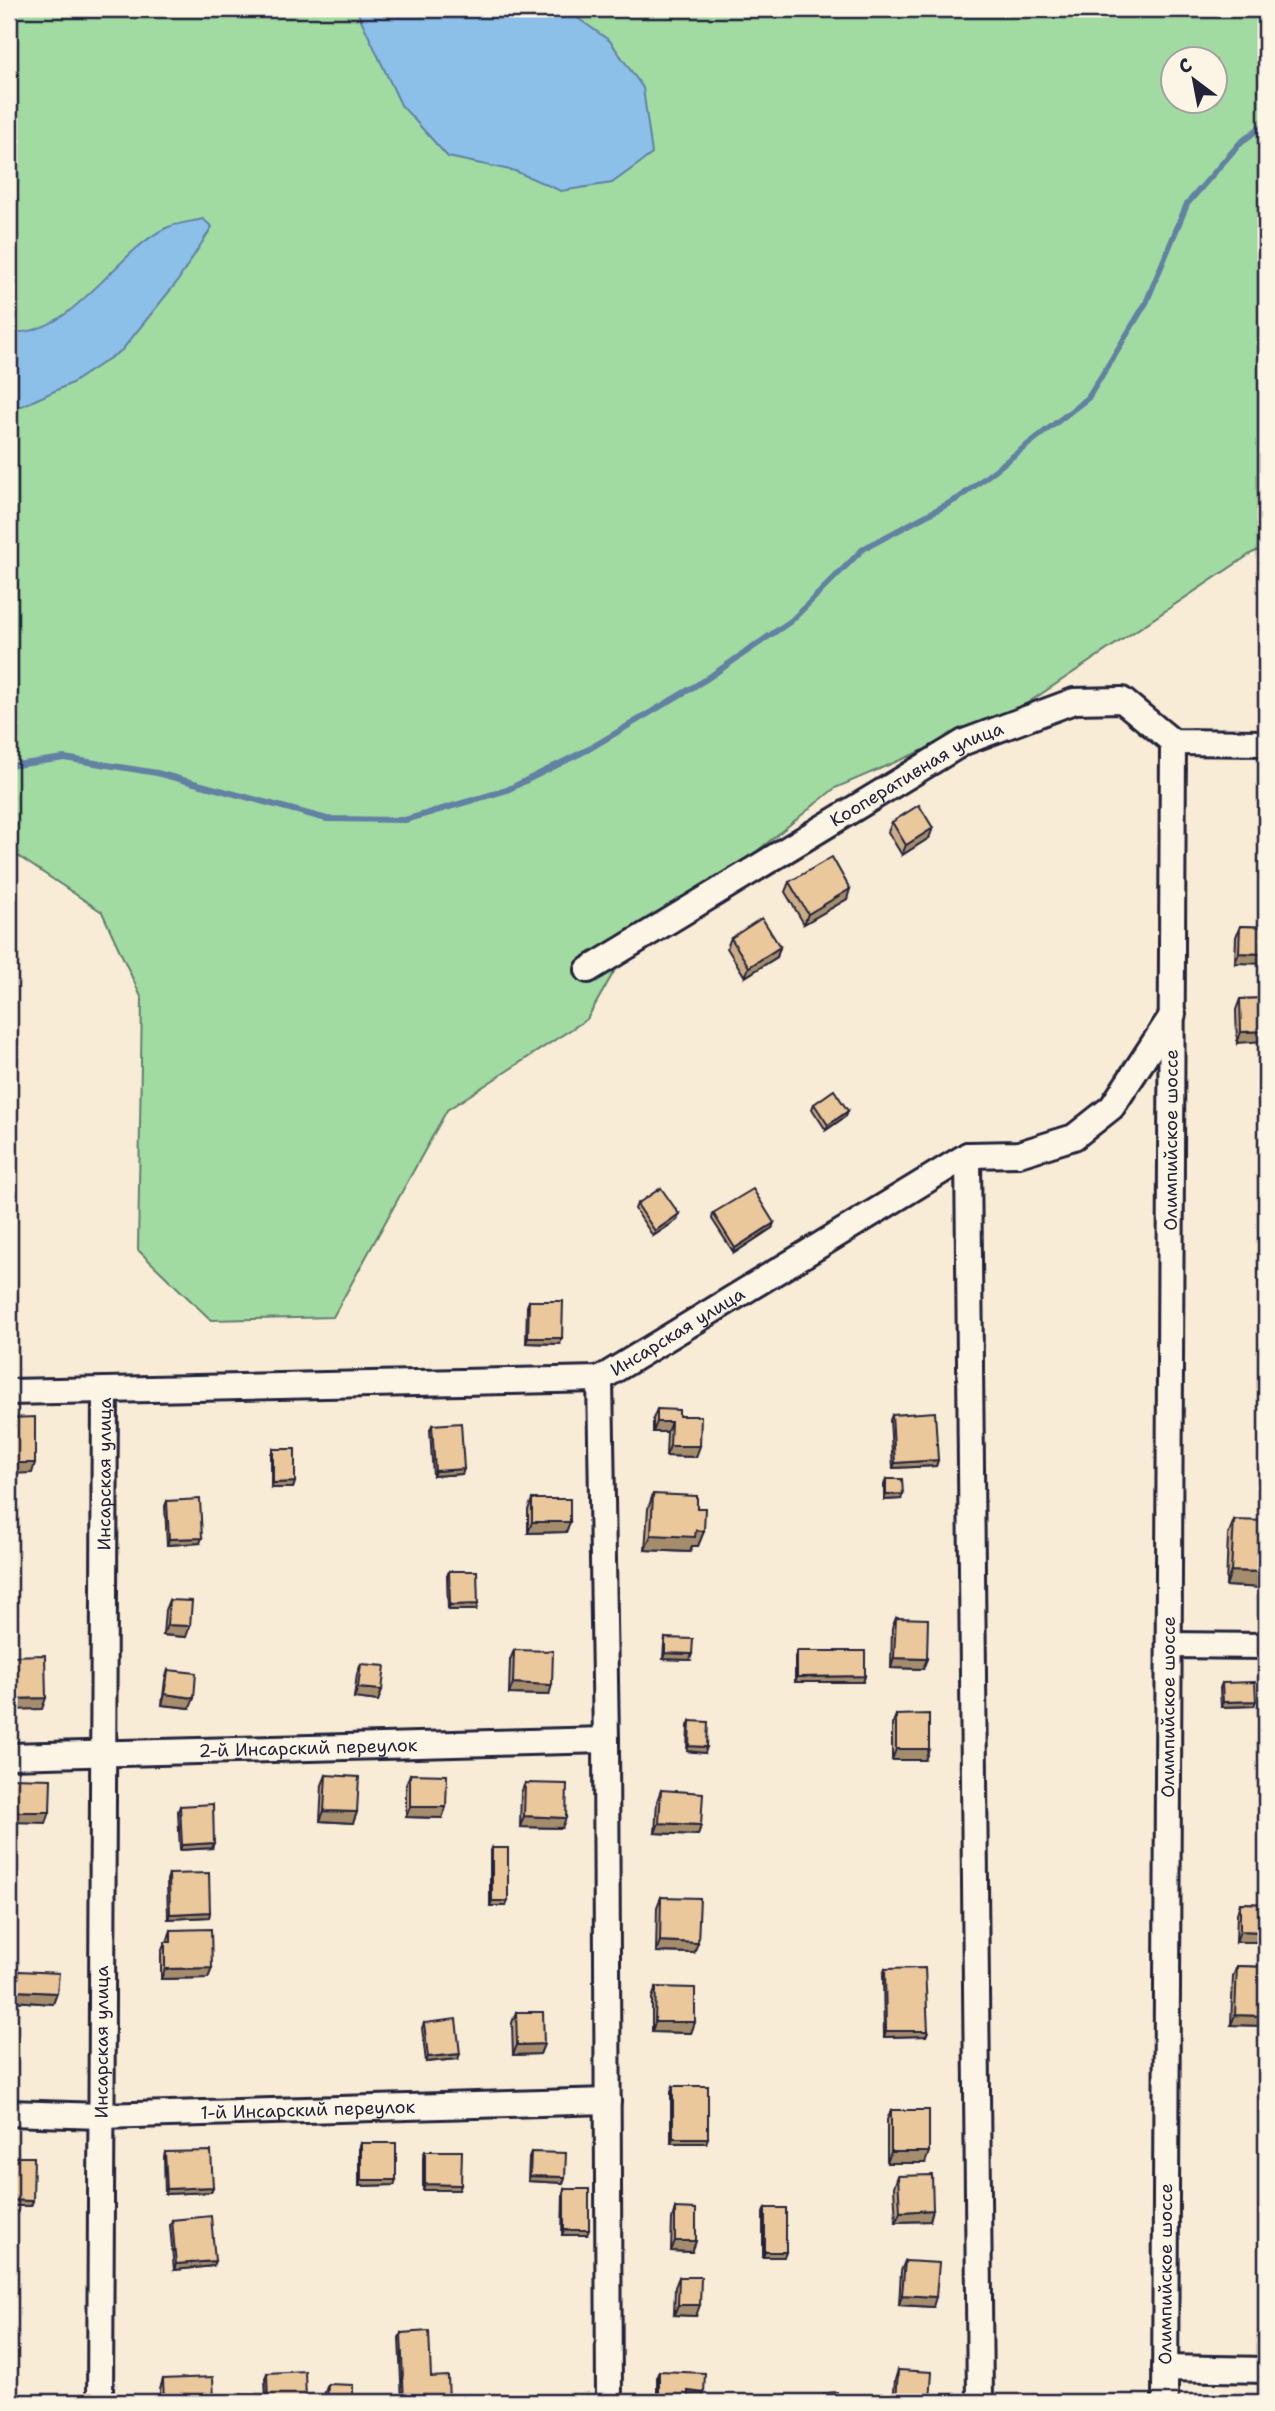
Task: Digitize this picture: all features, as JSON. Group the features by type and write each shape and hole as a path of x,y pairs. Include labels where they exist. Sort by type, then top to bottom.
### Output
{"street":[{"name":"Кооперативная улица","path":"589,970 964,742 1074,701 1122,699 1173,742"},
{"path":"1173,742 1266,743"},
{"name":"Олимпийское шоссе","path":"1165,2402 1173,742"},
{"path":"980,2402 968,1155 1019,1154 1074,1137 1112,1107 1173,1014"},
{"name":"Инсарская улица","path":"100,2402 105,1390 600,1379 968,1155"},
{"path":"600,1379 607,1740 609,2402"},
{"path":"9,1392 105,1390"},
{"path":"1169,1645 1266,1646"},
{"name":"2-й Инсарский переулок","path":"9,1756 607,1740"},
{"name":"1-й Инсарский переулок","path":"9,2113 101,2116 608,2101"},
{"path":"1165,2368 1266,2370"}],"green space":[{"path":"9,9 1266,9 1266,547 1252,553 1017,710 835,788 619,963 587,1019 447,1110 333,1317 211,1320 138,1250 142,999 102,912 9,850"}],"water":[{"path":"356,9 565,9 610,41 643,88 652,154 612,183 561,191 515,171 448,157 401,105"},
{"path":"203,219 212,227 177,282 122,350 72,383 22,406 9,405 9,332 31,331 52,322 72,309 147,240 170,226"}],"building":[{"path":"919,805 933,828 906,845 892,822"},
{"path":"832,857 850,889 808,914 789,882"},
{"path":"762,918 780,947 749,967 731,938"},
{"path":"1240,926 1266,927 1266,954 1239,953"},
{"path":"1266,998 1266,1031 1241,1032 1240,999"},
{"path":"834,1090 848,1111 828,1125 814,1104"},
{"path":"661,1188 679,1214 655,1231 637,1204"},
{"path":"753,1189 774,1223 735,1248 713,1213"},
{"path":"529,1301 563,1301 562,1338 528,1338"},
{"path":"657,1409 679,1410 679,1416 701,1416 700,1446 670,1446 671,1422 657,1422"},
{"path":"935,1412 938,1460 895,1463 892,1415"},
{"path":"35,1417 35,1463 9,1463 9,1418"},
{"path":"461,1423 464,1469 435,1471 432,1425"},
{"path":"273,1449 295,1449 295,1482 273,1483"},
{"path":"886,1479 902,1479 903,1494 886,1495"},
{"path":"653,1494 697,1496 697,1508 705,1508 704,1531 696,1530 695,1537 651,1535"},
{"path":"200,1499 202,1538 169,1539 167,1501"},
{"path":"532,1499 570,1499 570,1522 532,1522"},
{"path":"1234,1520 1266,1521 1266,1572 1231,1571"},
{"path":"449,1571 477,1571 478,1604 450,1605"},
{"path":"169,1600 192,1601 190,1626 167,1625"},
{"path":"896,1618 928,1619 927,1659 894,1658"},
{"path":"665,1638 693,1639 692,1654 665,1653"},
{"path":"514,1650 553,1651 552,1685 513,1683"},
{"path":"797,1651 865,1651 865,1676 797,1677"},
{"path":"45,1655 46,1698 9,1699 9,1656"},
{"path":"361,1664 385,1666 382,1690 358,1688"},
{"path":"168,1670 196,1673 194,1698 165,1694"},
{"path":"1255,1682 1256,1701 1223,1702 1222,1683"},
{"path":"929,1714 929,1749 896,1749 896,1715"},
{"path":"690,1721 708,1722 707,1747 689,1746"},
{"path":"410,1774 447,1775 446,1807 410,1807"},
{"path":"326,1775 359,1777 357,1812 324,1811"},
{"path":"9,1778 51,1779 50,1812 9,1812"},
{"path":"525,1783 567,1784 566,1818 524,1816"},
{"path":"661,1790 703,1793 701,1825 659,1823"},
{"path":"213,1804 214,1843 182,1845 180,1806"},
{"path":"492,1848 508,1848 508,1901 492,1901"},
{"path":"209,1873 210,1912 170,1914 169,1874"},
{"path":"661,1897 700,1898 698,1943 660,1941"},
{"path":"1240,1903 1266,1904 1266,1932 1240,1931"},
{"path":"211,1929 212,1968 165,1969 165,1942 171,1942 171,1930"},
{"path":"1237,1966 1266,1967 1266,2016 1235,2015"},
{"path":"925,1968 928,2031 886,2031 885,1969"},
{"path":"19,1971 59,1973 57,1993 17,1991"},
{"path":"656,1987 695,1988 695,2022 655,2022"},
{"path":"516,2012 543,2012 544,2044 517,2045"},
{"path":"456,2019 460,2054 428,2057 424,2023"},
{"path":"673,2086 708,2086 708,2138 673,2138"},
{"path":"891,2110 929,2110 929,2152 891,2152"},
{"path":"361,2143 396,2143 396,2180 361,2180"},
{"path":"211,2151 213,2187 167,2189 165,2152"},
{"path":"425,2151 462,2151 461,2185 425,2184"},
{"path":"531,2152 566,2153 565,2177 530,2176"},
{"path":"9,2157 34,2157 33,2201 9,2200"},
{"path":"932,2175 933,2210 900,2212 898,2176"},
{"path":"564,2189 589,2189 589,2230 564,2230"},
{"path":"675,2208 696,2209 696,2241 675,2241"},
{"path":"765,2208 786,2208 786,2252 765,2252"},
{"path":"211,2216 215,2261 176,2264 172,2220"},
{"path":"905,2261 939,2263 936,2297 902,2295"},
{"path":"679,2277 701,2277 700,2305 678,2305"},
{"path":"429,2331 431,2377 448,2376 449,2402 404,2402 401,2333"},
{"path":"898,2370 932,2372 930,2402 896,2402"},
{"path":"305,2371 306,2402 268,2402 267,2373"},
{"path":"659,2371 705,2373 704,2393 688,2391 688,2402 659,2402"},
{"path":"213,2377 214,2402 164,2402 163,2379"},
{"path":"328,2384 353,2385 353,2402 327,2402"},
{"path":"837,2392 838,2402 824,2402 824,2393"},
{"path":"487,2399 487,2402 456,2402 456,2400"}],"waterway":[{"path":"9,766 64,758 157,773 327,819 405,820 507,790 589,749 705,680 791,621 863,549 959,498 1088,398 1146,303 1187,204 1240,143 1266,123"}]}
